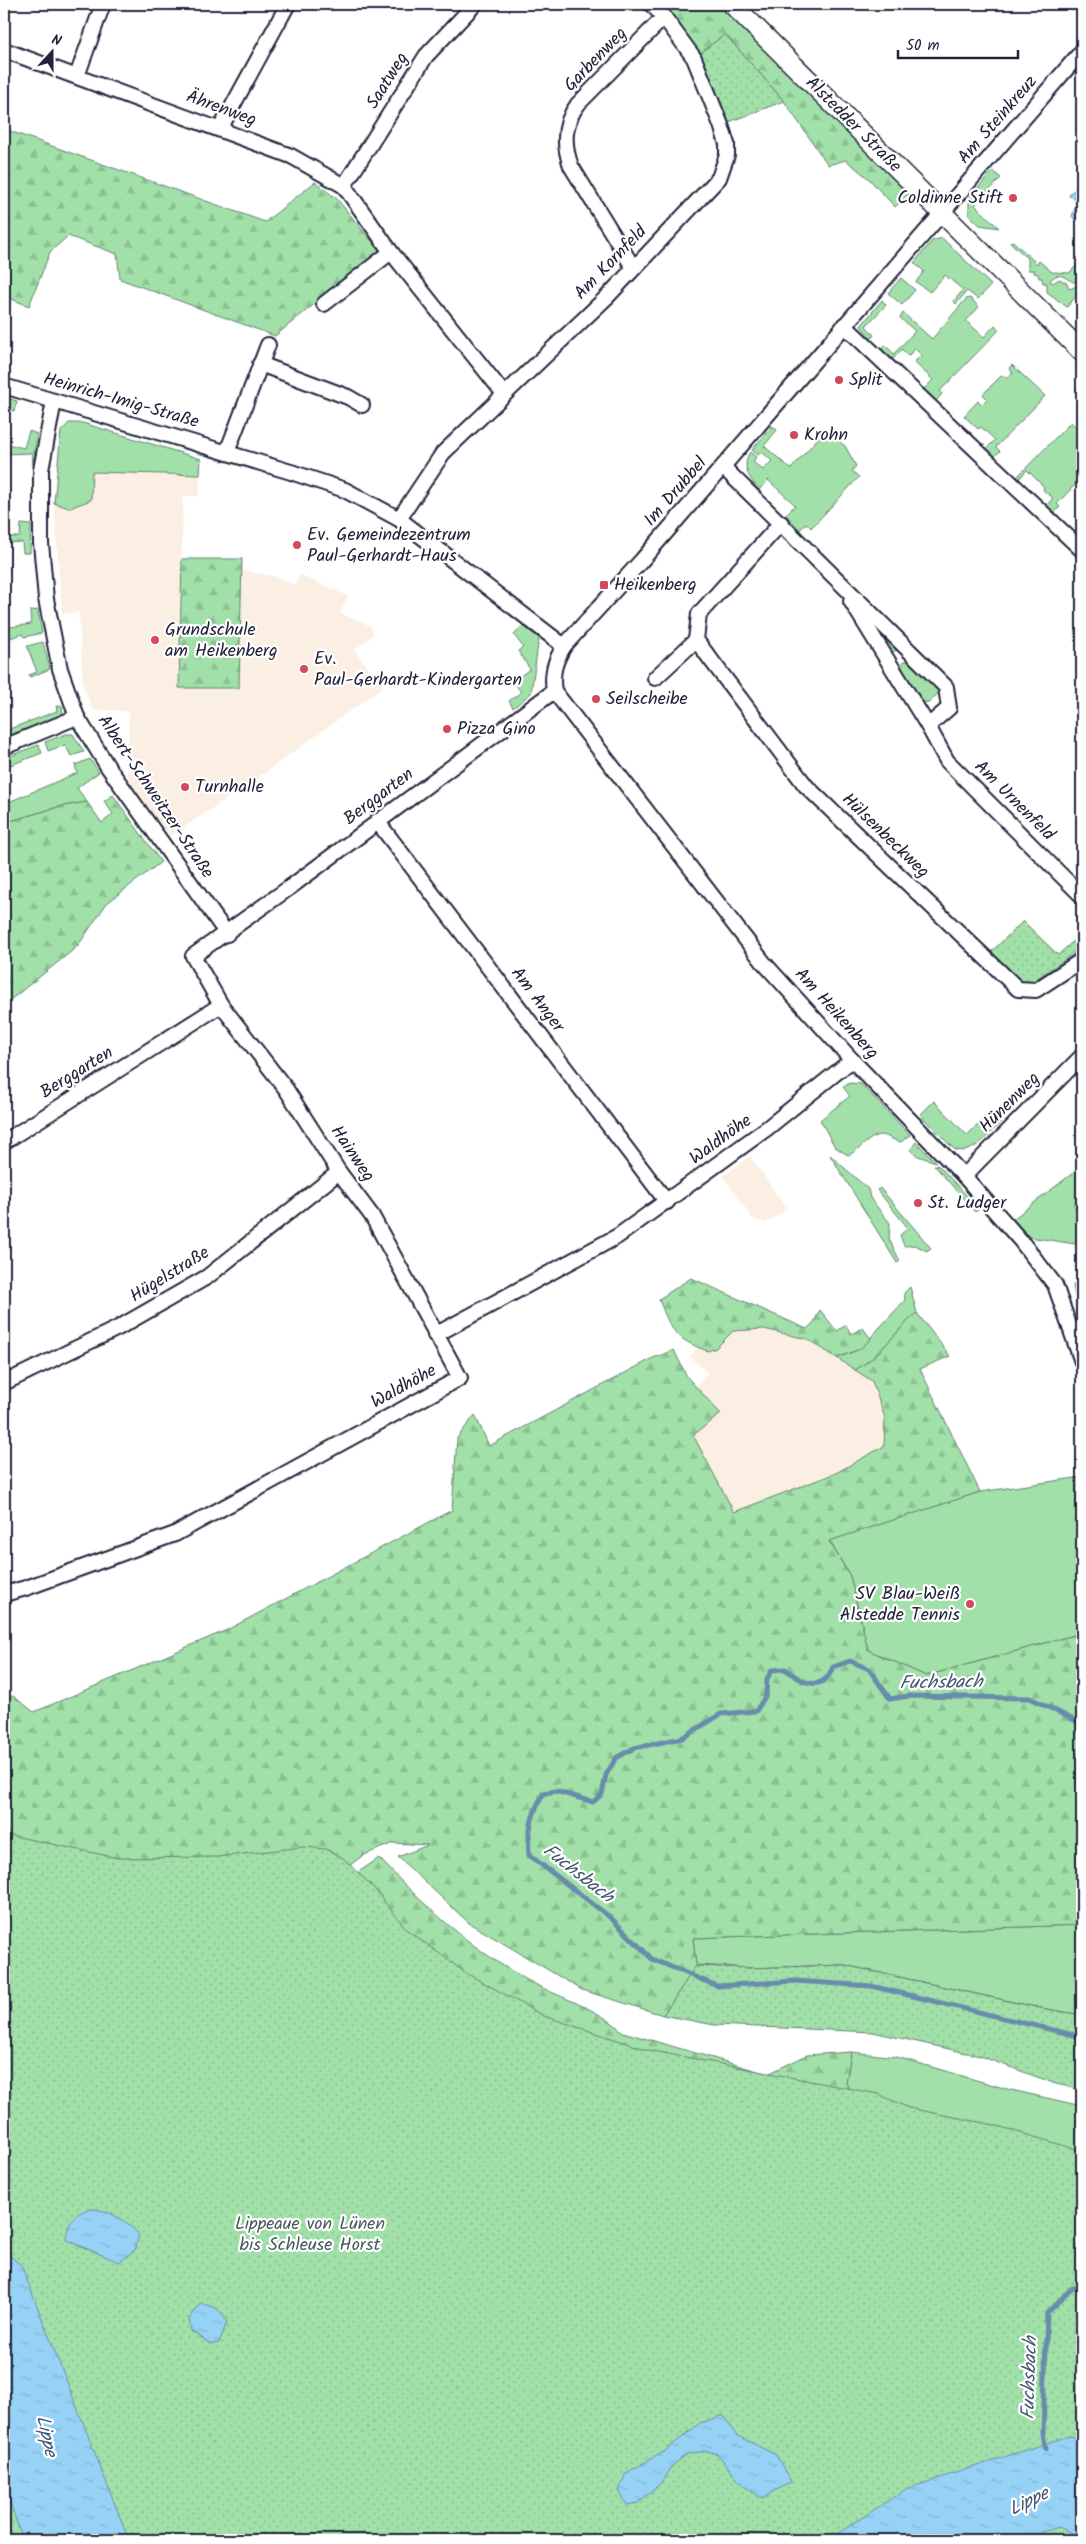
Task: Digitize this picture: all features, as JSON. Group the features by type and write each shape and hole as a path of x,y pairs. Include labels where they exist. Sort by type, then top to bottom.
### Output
{"street":[{"path":"77,76 103,4"},
{"path":"220,129 288,4"},
{"name":"Saatweg","path":"344,186 426,56 475,4"},
{"name":"Am Kornfeld","path":"399,519 443,453 606,297 633,266 719,178 727,155 727,144 721,125 694,58 664,17 650,4"},
{"name":"Alstedder Straße","path":"732,4 1082,352"},
{"name":"Garbenweg","path":"633,266 571,166 564,137 569,118 578,104 664,17"},
{"name":"Ährenweg","path":"4,50 291,156 344,186 391,252 504,394"},
{"name":"Am Steinkreuz","path":"941,213 1082,51"},
{"name":"Im Drubbel","path":"554,691 552,677 556,659 564,646 723,467 941,213"},
{"path":"324,304 391,252"},
{"path":"844,324 1082,550"},
{"path":"227,452 268,345"},
{"path":"260,364 348,396 362,405"},
{"name":"Heinrich-Imig-Straße","path":"4,386 227,452 345,490 399,519 564,646"},
{"name":"Albert-Schweitzer-Straße","path":"54,401 41,470 41,543 46,599 60,669 78,717 108,767 227,934"},
{"name":"Am Urnenfeld","path":"723,467 946,687 949,708 928,726"},
{"path":"655,678 696,640 699,614 781,523"},
{"name":"Am Urnenfeld","path":"840,582 928,726 947,762 1082,896"},
{"name":"Hülsenbeckweg","path":"696,640 806,786 1018,989 1036,990 1082,960"},
{"name":"Berggarten","path":"227,934 554,691"},
{"name":"Am Heikenberg","path":"554,691 764,963 852,1060 964,1176 1022,1241 1055,1286 1082,1362"},
{"path":"4,747 78,717"},
{"name":"Am Anger","path":"377,821 667,1202"},
{"path":"220,1005 193,956 227,934"},
{"name":"Berggarten","path":"4,1142 220,1005"},
{"name":"Hainweg","path":"220,1005 286,1089 340,1172 372,1216 435,1334"},
{"name":"Hünenweg","path":"964,1176 1082,1056"},
{"name":"Waldhöhe","path":"4,1594 26,1588 174,1534 460,1378 435,1334 618,1236 766,1129 852,1060"},
{"name":"Hügelstraße","path":"4,1383 118,1328 207,1277 340,1172"}],"shaded area":[{"path":"69,423 83,423 201,459 199,496 183,496 179,688 241,570 277,577 295,585 300,575 348,596 340,613 371,626 373,635 354,650 383,687 252,782 171,836 128,789 129,711 93,710 83,685 79,612 62,614 54,503 61,431"},
{"path":"750,1156 787,1209 766,1223 753,1219 723,1176"},
{"path":"764,1329 807,1339 872,1381 885,1418 884,1446 836,1473 734,1512 693,1435 721,1414 695,1386 708,1373 690,1357 698,1347 708,1351 716,1348 732,1331"}],"green space":[{"path":"660,4 732,4 916,187 895,207 869,179 846,160 828,165 784,101 725,34 694,58"},
{"path":"725,34 784,101 721,125 694,58"},
{"path":"4,129 265,222 315,182 337,199 380,251 275,336 120,279 117,254 68,236 50,252 29,306 4,296"},
{"path":"993,171 1001,178 975,205 999,228 980,225 969,215 969,198"},
{"path":"942,238 991,285 978,299 967,291 956,304 954,301 963,290 945,275 930,292 916,282 924,271 914,263 932,241"},
{"path":"1013,241 1037,264 1039,261 1052,272 1069,273 1081,261 1082,243 1082,268 1078,272 1076,283 1063,276 1056,276 1050,281 1053,283 1059,279 1067,283 1069,289 1077,286 1082,289 1067,307 1047,292 1047,283 1043,283 1042,278 1039,278 1038,274 1034,273 1034,270 1028,270 1028,259 1010,242"},
{"path":"901,278 915,290 902,305 888,293"},
{"path":"970,298 979,307 966,321 984,337 995,325 999,330 940,391 942,394 936,401 924,389 933,380 914,362 922,355 915,349 908,356 902,349 892,360 881,349 885,345 894,354 915,331 900,318 903,313 932,339 966,299"},
{"path":"882,300 886,305 866,326 874,335 871,339 861,326"},
{"path":"1012,365 1045,396 996,447 1000,451 994,457 986,449 995,440 981,427 978,429 964,416 978,401 982,404 987,399 983,394 1002,375 1007,378 1013,373 1009,368"},
{"path":"4,397 17,401 14,411 4,408"},
{"path":"1071,422 1082,433 1082,477 1057,504 1060,507 1052,514 1046,506 1053,498 1043,490 1044,487 1027,470 1018,480 1016,478"},
{"path":"69,423 83,423 201,459 200,475 92,472 91,500 69,508 54,503 61,431"},
{"path":"772,426 777,430 764,446 791,469 825,430 845,446 856,466 852,471 859,477 811,528 806,523 800,530 786,515 795,505 768,480 759,490 747,472 746,463 750,452 756,457 753,462 763,470 772,461 762,452 758,455 752,450"},
{"path":"29,431 37,434 33,465 32,453 4,454 4,443 24,448"},
{"path":"21,524 31,525 30,553 23,553 22,542 4,543 4,537 20,537"},
{"path":"182,559 242,559 239,688 179,688"},
{"path":"38,610 42,633 24,637 22,634 4,640 4,628 31,624 30,611"},
{"path":"523,626 539,638 531,693 513,708 509,701 521,692 513,681 530,669 518,651 523,647 514,635"},
{"path":"878,628 896,644 898,650 891,652 876,630"},
{"path":"43,642 50,669 30,677 29,675 37,672 27,646"},
{"path":"912,661 936,685 939,692 929,703 923,702 902,673 903,662"},
{"path":"56,706 62,706 63,712 58,717 4,737 4,731 57,711"},
{"path":"66,734 73,734 84,752 71,756 65,745 48,751 45,742"},
{"path":"39,745 42,753 11,765 7,757"},
{"path":"90,759 99,772 77,788 87,802 58,807 4,823 4,804 77,773 75,765"},
{"path":"113,795 161,862 107,903 77,947 4,1005 4,823 58,807 87,802 102,823 113,814 104,801"},
{"path":"1023,921 1058,955 1082,933 1082,948 1029,984 1019,983 989,954"},
{"path":"850,1083 861,1084 910,1135 901,1142 878,1135 848,1155 835,1147 820,1120 850,1096 843,1087"},
{"path":"934,1101 967,1135 993,1111 1002,1121 987,1137 974,1147 961,1151 954,1149 920,1115"},
{"path":"916,1142 936,1162 918,1156 910,1150"},
{"path":"830,1155 868,1189 870,1198 890,1223 889,1239 900,1261 897,1263"},
{"path":"934,1165 939,1166 979,1209 975,1212"},
{"path":"1082,1166 1082,1196 1073,1204 1082,1217 1082,1245 1029,1237 1013,1219"},
{"path":"880,1188 931,1248 927,1251 915,1245 904,1246 900,1235 908,1228 877,1190"},
{"path":"691,1278 807,1329 814,1322 820,1310 837,1331 846,1325 851,1334 863,1328 871,1339 860,1349 837,1358 807,1339 764,1329 733,1331 716,1348 708,1351 681,1338 667,1319 659,1299"},
{"path":"1082,1284 1082,1336 1073,1285"},
{"path":"910,1287 917,1313 873,1358 855,1370 837,1358 860,1349 905,1300 904,1293"},
{"path":"917,1313 950,1356 920,1369 980,1492 829,1541 850,1576 868,1650 926,1676 1082,1633 1082,1925 693,1938 696,1965 750,1968 844,1965 1040,2008 1082,2015 686,1984 663,2015 582,1990 469,1923 398,1857 428,1845 393,1843 362,1856 332,1879 4,1862 4,1700 13,1696 34,1712 227,1630 452,1510 457,1438 475,1415 489,1446 653,1358 674,1350 687,1377 721,1414 693,1435 734,1512 836,1473 884,1446 885,1418 872,1381 855,1370 873,1358"},
{"name":"SV Blau-Weiß Alstedde Tennis","path":"1082,1477 1082,1633 926,1676 868,1650 850,1576 829,1540 980,1492"},
{"name":"Lippeaue von Lünen bis Schleuse Horst","path":"4,1834 118,1858 218,1857 303,1847 326,1849 343,1858 373,1887 407,1930 466,1973 544,2016 648,2050 878,2094 909,2108 994,2125 1082,2151 1082,2540 4,2540"},
{"path":"379,1858 413,1893 468,1941 508,1969 602,2016 623,2032 768,2074 807,2055 851,2052 846,2083 864,2123 608,2047 501,2001 341,1884"},
{"path":"1082,1925 1082,2015 1040,2008 844,1965 750,1968 696,1966 693,1938"},
{"path":"844,1965 1040,2008 1082,2015 1082,2090 1056,2084 980,2056 873,2032 714,2025 663,2015 696,1966 750,1968"},
{"path":"851,2052 897,2057 1007,2089 1082,2106 1082,2284 864,2123 846,2083"}],"water":[{"path":"1082,184 1082,219 1074,219 1072,216 1077,203 1074,198 1069,196 1070,193"},
{"path":"90,2209 104,2211 129,2225 139,2235 135,2250 119,2262 66,2240 68,2229 75,2216"},
{"name":"Lippe","path":"4,2251 21,2265 129,2540 23,2540 4,2486"},
{"path":"201,2304 217,2309 227,2322 219,2343 211,2344 191,2331 189,2319"},
{"path":"723,2415 736,2435 776,2455 791,2482 762,2498 741,2484 718,2454 705,2451 687,2454 672,2466 664,2480 638,2503 627,2505 619,2491 626,2473 664,2452 700,2423"},
{"name":"Lippe","path":"1069,2436 1082,2439 1082,2538 1059,2527 1017,2540 828,2540 906,2489"}],"waterway":[{"name":"Fuchsbach","path":"1082,1724 1030,1698 909,1696 890,1699 869,1669 850,1661 833,1667 829,1675 818,1683 805,1682 785,1669 772,1670 767,1679 766,1695 756,1711 721,1714 682,1738 634,1748 616,1758 606,1775 602,1794 593,1802 556,1791 544,1793 536,1807 531,1822 529,1838 529,1855 611,1918 652,1959 717,1986 795,1981 871,1986 1082,2037"},
{"name":"Fuchsbach","path":"1046,2449 1043,2434 1047,2313 1072,2288 1082,2287"}],"place":[{"name":"Coldinne Stift","path":"1013,198"},
{"name":"Split","path":"839,380"},
{"name":"Krohn","path":"794,435"},
{"name":"Ev. Gemeindezentrum Paul-Gerhardt-Haus","path":"297,545"},
{"name":"Heikenberg","path":"604,585"},
{"name":"Grundschule am Heikenberg","path":"155,640"},
{"name":"Ev. Paul-Gerhardt-Kindergarten","path":"304,669"},
{"name":"Seilscheibe","path":"596,699"},
{"name":"Pizza Gino","path":"447,729"},
{"name":"Turnhalle","path":"185,787"},
{"name":"St. Ludger","path":"918,1203"},
{"name":"SV Blau-Weiß Alstedde Tennis","path":"970,1604"}]}
